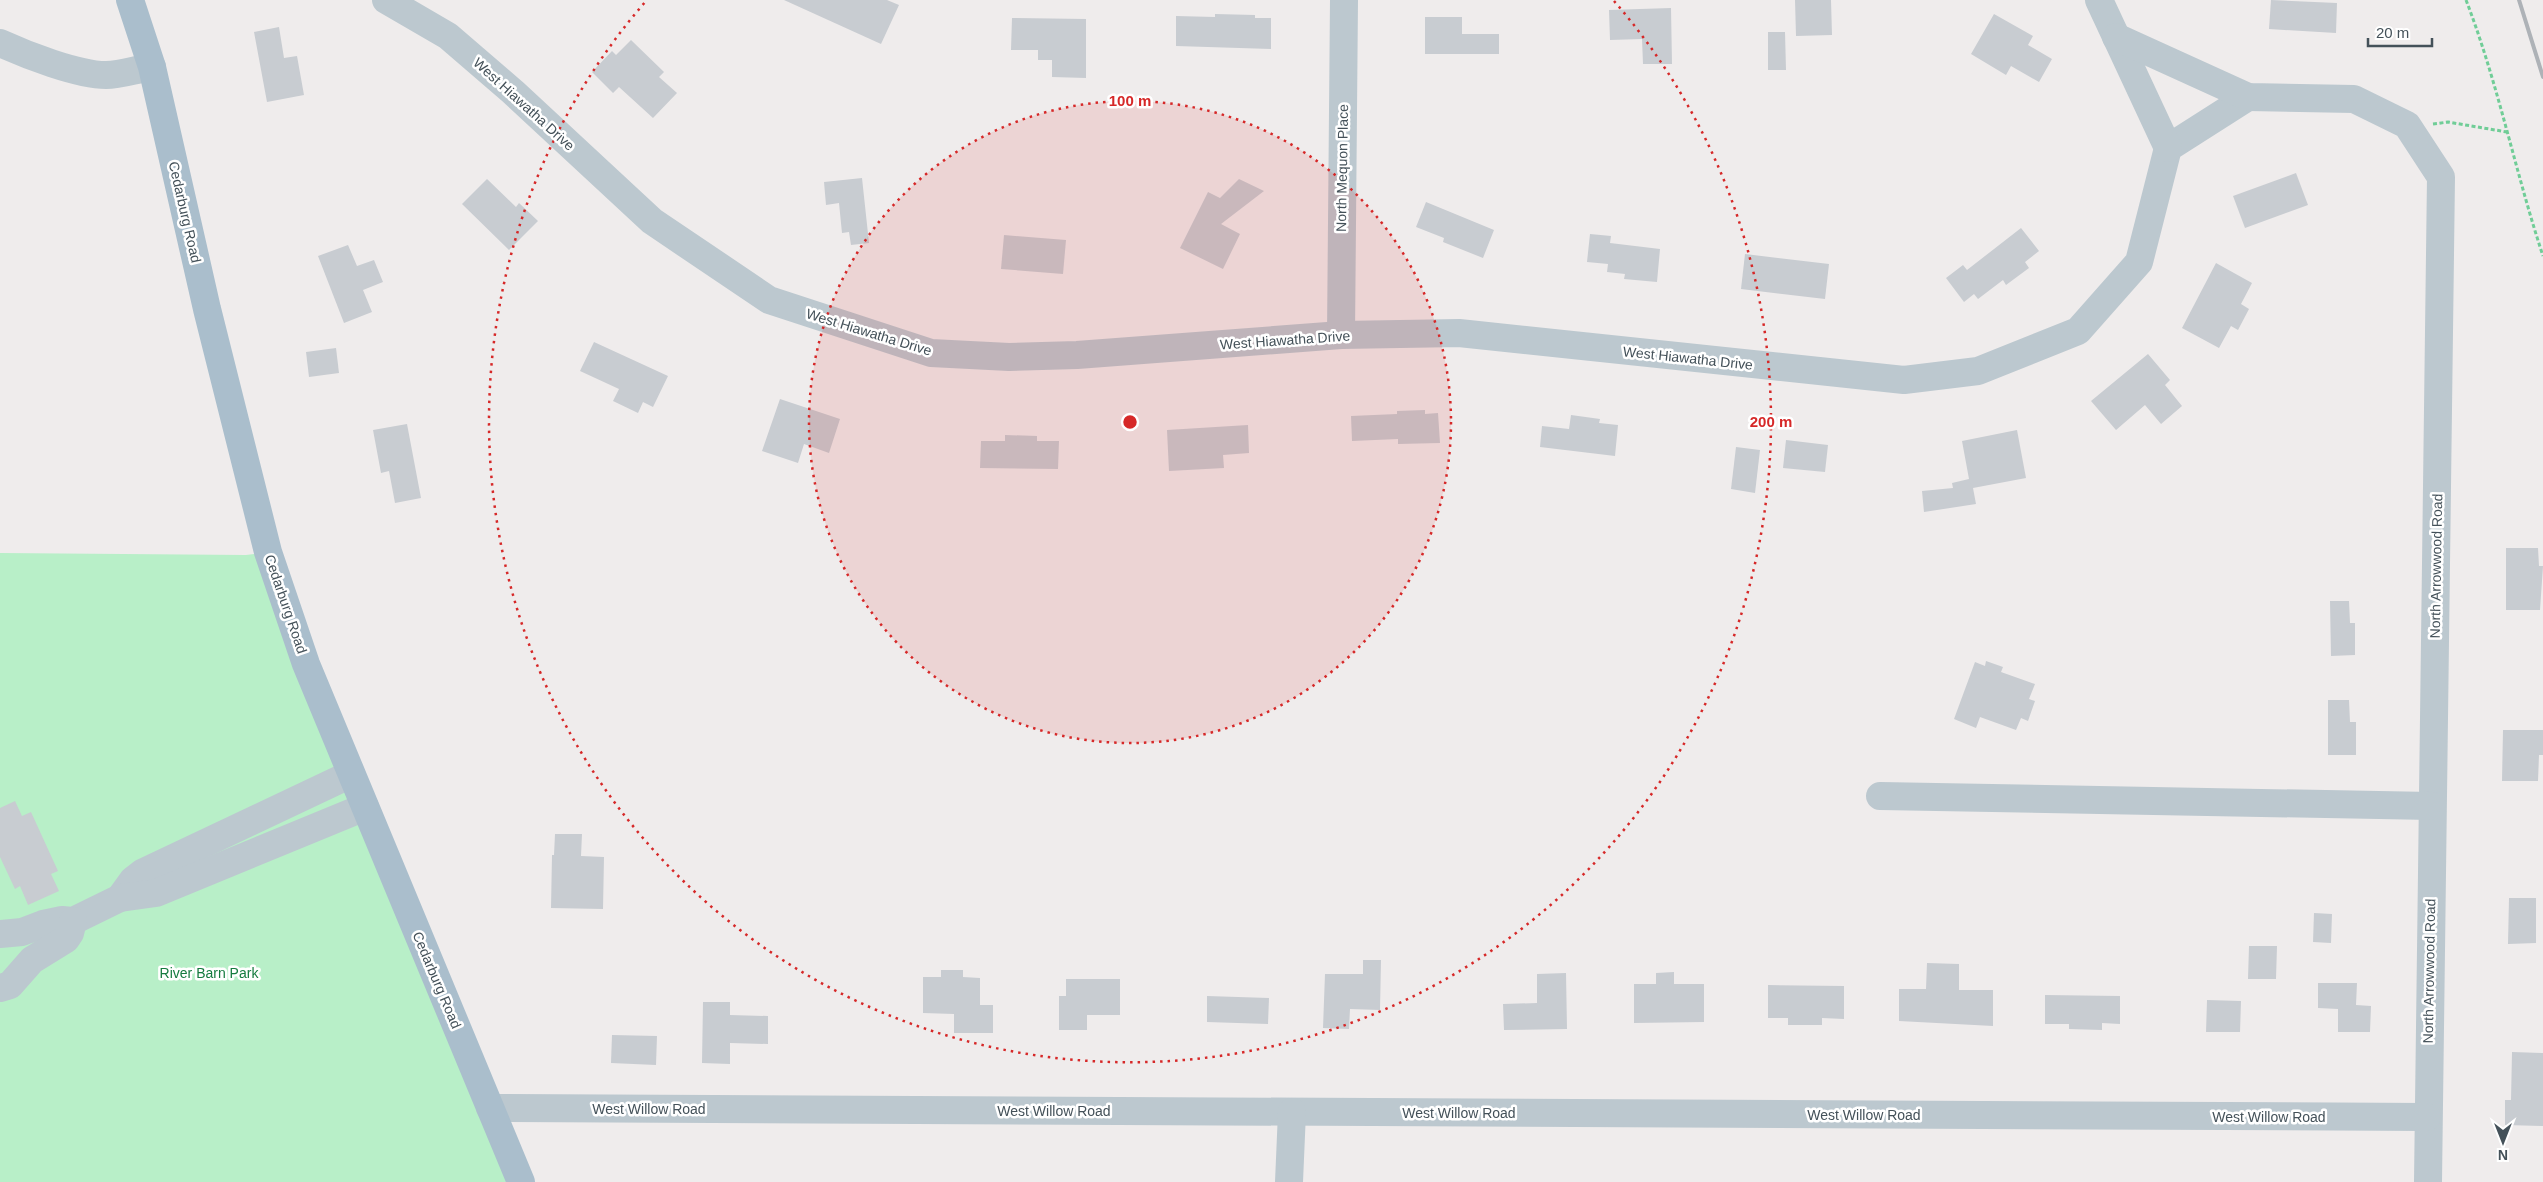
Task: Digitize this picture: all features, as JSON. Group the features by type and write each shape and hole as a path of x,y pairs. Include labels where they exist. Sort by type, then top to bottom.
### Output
{"main road":[{"name":"Cedarburg Road","path":"130,0 152,67 209,316 268,552 306,664 350,774 521,1182"}],"street":[{"name":"West Hiawatha Drive","path":"386,0 448,36 513,92 652,221 769,300 931,353 1009,357 1077,355 1340,335 1459,333 1904,380 1978,371 2078,331 2139,262 2168,148"},
{"name":"North Mequon Place","path":"1340,335 1344,0"},
{"path":"2099,0 2168,148 2248,97"},
{"path":"2116,37 2248,97"},
{"path":"0,43 20,52 87,73 107,75 152,67"},
{"name":"North Arrowwood Road","path":"2248,97 2354,99 2407,126 2440,177 2427,1117 2428,1182"},
{"path":"120,898 133,880 142,873 350,774"},
{"path":"1880,796 2432,806"},
{"path":"0,934 22,932 43,924 62,920 73,921 120,898 156,893 365,807"},
{"path":"0,988 10,985 32,960 66,939 73,921"},
{"name":"West Willow Road","path":"490,1108 2427,1117"},
{"path":"1290,1182 1292,1112"}],"path":[{"path":"2466,0 2478,31 2525,201 2543,256"},
{"path":"2448,122 2507,132"}],"green space":[{"name":"River Barn Park","path":"268,552 521,1182 0,1182 0,553 246,555"}],"building":[{"path":"784,0 887,0 899,5 881,44"},
{"path":"1795,0 1831,0 1832,35 1796,36"},
{"path":"2271,0 2337,3 2336,33 2269,29"},
{"path":"1671,8 1672,64 1643,64 1642,39 1610,40 1609,10"},
{"path":"1215,14 1255,15 1255,18 1271,18 1271,49 1176,46 1176,16 1215,17"},
{"path":"1994,14 2033,36 2028,45 2052,59 2039,82 2011,66 2006,75 1971,54"},
{"path":"1425,17 1462,17 1462,34 1499,34 1499,54 1425,54"},
{"path":"1012,18 1086,19 1086,78 1052,77 1052,60 1038,60 1038,50 1011,50"},
{"path":"279,27 284,58 297,56 304,95 267,102 254,32"},
{"path":"1768,32 1785,32 1786,70 1768,70"},
{"path":"631,40 664,72 659,77 677,93 653,118 619,87 613,93 592,72 612,51 616,55"},
{"path":"2296,173 2308,205 2245,228 2233,196"},
{"path":"862,178 869,243 851,245 849,232 842,233 839,203 826,205 824,182"},
{"path":"487,179 516,207 519,203 538,221 509,250 462,204"},
{"path":"1239,179 1264,191 1221,224 1240,234 1223,269 1180,248 1208,192 1220,198"},
{"path":"1426,202 1494,230 1483,258 1443,242 1444,238 1416,227"},
{"path":"2021,228 2039,251 2025,262 2029,268 2006,285 2003,280 1978,299 1974,294 1964,302 1946,278 1963,265 1967,270"},
{"path":"1590,234 1611,236 1610,243 1660,249 1657,282 1624,279 1625,274 1607,272 1608,264 1587,262"},
{"path":"1004,235 1066,240 1063,274 1001,269"},
{"path":"348,245 357,266 374,260 383,282 363,290 372,312 344,323 318,256"},
{"path":"1745,254 1829,264 1825,299 1741,289"},
{"path":"2216,263 2252,283 2241,304 2249,309 2238,330 2231,326 2219,348 2182,328"},
{"path":"594,342 668,376 653,407 643,402 638,413 613,401 619,389 580,371"},
{"path":"336,348 339,373 309,377 306,352"},
{"path":"2148,354 2170,380 2165,385 2182,406 2161,424 2145,405 2116,430 2091,401"},
{"path":"780,399 840,419 829,453 804,444 798,463 762,451"},
{"path":"1425,410 1425,414 1438,413 1440,443 1398,444 1398,439 1352,441 1351,416 1397,414 1397,411"},
{"path":"1571,415 1600,419 1599,423 1618,425 1615,456 1540,447 1542,426 1569,429"},
{"path":"407,424 421,498 395,503 389,471 381,473 373,430"},
{"path":"1248,425 1249,453 1223,455 1224,468 1169,471 1167,430"},
{"path":"2017,430 2026,478 1973,488 1976,504 1924,512 1922,491 1953,488 1952,483 1969,479 1962,441"},
{"path":"1005,435 1037,436 1037,441 1059,441 1058,469 980,468 981,441 1005,441"},
{"path":"1786,440 1828,445 1825,472 1783,468"},
{"path":"1736,447 1760,450 1755,493 1731,489"},
{"path":"2506,548 2538,548 2539,566 2543,566 2540,610 2506,610"},
{"path":"2330,601 2349,601 2350,623 2355,623 2355,655 2331,656"},
{"path":"1986,661 2003,667 2001,672 2035,684 2029,699 2035,701 2028,721 2021,718 2016,730 1980,717 1976,728 1954,719 1975,662 1985,666"},
{"path":"2328,700 2349,700 2350,722 2356,722 2356,755 2328,755"},
{"path":"2503,730 2543,730 2543,755 2539,755 2538,781 2502,781"},
{"path":"15,801 22,816 31,812 58,871 51,874 59,891 28,905 20,886 15,889 0,857 0,808"},
{"path":"555,834 582,834 581,856 604,857 603,909 551,908 552,855 554,855"},
{"path":"2509,898 2536,898 2536,943 2508,944"},
{"path":"2314,913 2332,914 2331,943 2313,942"},
{"path":"2249,946 2277,946 2276,979 2248,979"},
{"path":"1363,960 1381,960 1380,1010 1350,1009 1349,1029 1323,1028 1325,974 1363,974"},
{"path":"1927,963 1959,964 1959,990 1993,990 1993,1026 1899,1021 1899,989 1926,989"},
{"path":"941,970 963,970 963,977 980,978 980,1005 993,1005 993,1033 954,1033 954,1014 923,1013 923,977 941,977"},
{"path":"1674,972 1674,984 1704,984 1704,1022 1634,1023 1634,984 1656,984 1656,973"},
{"path":"1566,973 1567,1029 1504,1030 1503,1004 1537,1003 1537,974"},
{"path":"1066,979 1120,979 1120,1015 1087,1015 1087,1030 1059,1030 1059,996 1066,996"},
{"path":"2318,983 2357,983 2356,1005 2371,1006 2370,1032 2338,1032 2338,1009 2318,1008"},
{"path":"1768,985 1844,986 1844,1019 1822,1018 1822,1025 1788,1025 1788,1018 1768,1018"},
{"path":"2045,995 2120,996 2120,1024 2102,1023 2102,1030 2069,1029 2069,1024 2045,1024"},
{"path":"1207,996 1269,998 1268,1024 1207,1022"},
{"path":"2207,1000 2241,1001 2240,1032 2206,1032"},
{"path":"703,1002 730,1002 730,1015 768,1016 768,1044 730,1043 730,1064 702,1063"},
{"path":"612,1035 657,1036 656,1065 611,1063"},
{"path":"2512,1052 2543,1053 2543,1126 2505,1125 2505,1100 2511,1100"}],"railway":[{"path":"2519,0 2543,77"}]}
